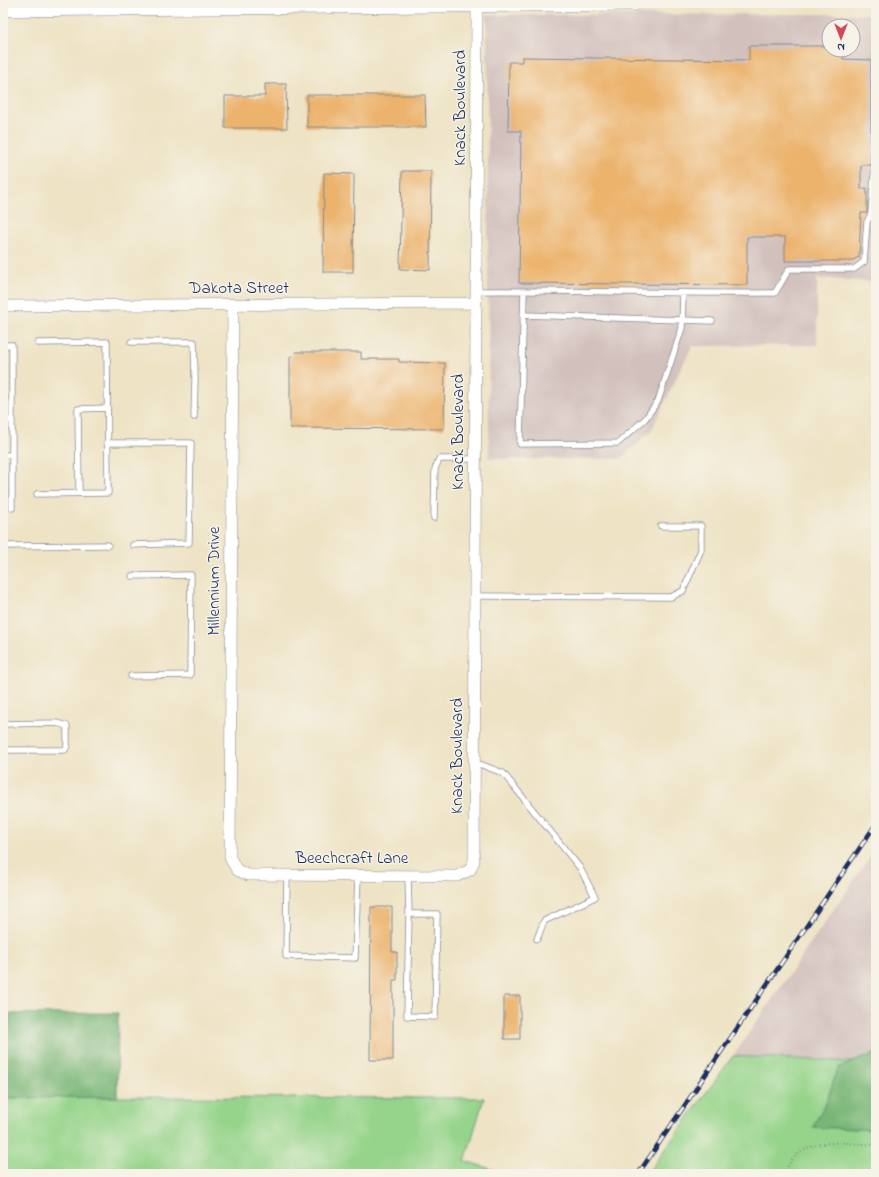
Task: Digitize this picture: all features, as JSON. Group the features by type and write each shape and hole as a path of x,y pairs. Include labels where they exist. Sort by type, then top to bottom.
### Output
{"main road":[{"path":"3,9 39,6 341,4 478,5 634,3"}],"street":[{"name":"Knack Boulevard","path":"474,860 478,5"},
{"name":"Dakota Street","path":"3,306 476,303"},
{"name":"Millennium Drive","path":"230,858 233,305"},
{"name":"Beechcraft Lane","path":"230,858 237,870 248,875 358,876 457,876 470,870 474,860"}],"lane":[{"path":"476,291 775,293 789,269 854,269 864,262 866,222 871,214 875,164 876,3"},
{"path":"524,291 520,444 618,443 645,419 658,401 682,328 683,293"},
{"path":"524,315 712,321"},
{"path":"37,494 108,493 107,342 38,343"},
{"path":"131,342 194,342 194,417"},
{"path":"3,345 12,345 12,508"},
{"path":"78,493 78,409 107,408"},
{"path":"3,420 12,420"},
{"path":"107,443 191,443 189,543 133,544"},
{"path":"3,455 12,455"},
{"path":"434,518 435,469 439,459 475,459"},
{"path":"475,596 671,597 683,591 701,550 701,526 661,526"},
{"path":"3,546 108,545"},
{"path":"131,676 190,675 192,575 132,576"},
{"path":"3,724 58,723 67,726 67,746 65,750 3,750"},
{"path":"474,762 503,773 580,868 595,896 544,921 537,939"},
{"path":"287,875 286,956 355,958 358,876"},
{"path":"408,876 409,914 407,1016 434,1017 437,914 409,914"}],"path":[{"path":"784,1174 790,1162 808,1147 817,1144 834,1143 876,1145"}],"shaded area":[{"path":"876,14 876,282 817,278 817,345 692,346 651,431 620,459 489,458 487,15"},
{"path":"876,848 876,1063 733,1056"}],"green space":[{"path":"118,1013 117,1097 3,1098 3,1014"},
{"path":"872,1054 876,1054 876,1130 813,1127 828,1098 838,1068"},
{"path":"733,1056 854,1062 838,1068 828,1097 876,1130 876,1174 647,1174"},
{"path":"3,1098 484,1098 465,1161 508,1174 3,1174"}],"building":[{"path":"749,46 821,46 821,58 871,60 871,165 861,165 861,189 867,188 867,213 861,213 859,257 851,261 785,261 785,237 747,237 747,285 519,283 521,131 508,131 509,62 522,62 522,57 749,60"},
{"path":"265,84 286,84 287,128 225,128 225,96 265,96"},
{"path":"307,95 425,95 426,127 307,127"},
{"path":"402,171 431,171 430,270 400,269"},
{"path":"324,173 354,174 353,272 323,272"},
{"path":"295,352 361,352 361,359 399,359 399,362 445,363 444,429 290,428 290,357"},
{"path":"371,907 392,907 392,952 397,952 397,980 393,980 393,1060 370,1060"},
{"path":"504,996 520,996 520,1039 504,1039"}],"railway":[{"path":"638,1174 876,824"}]}
